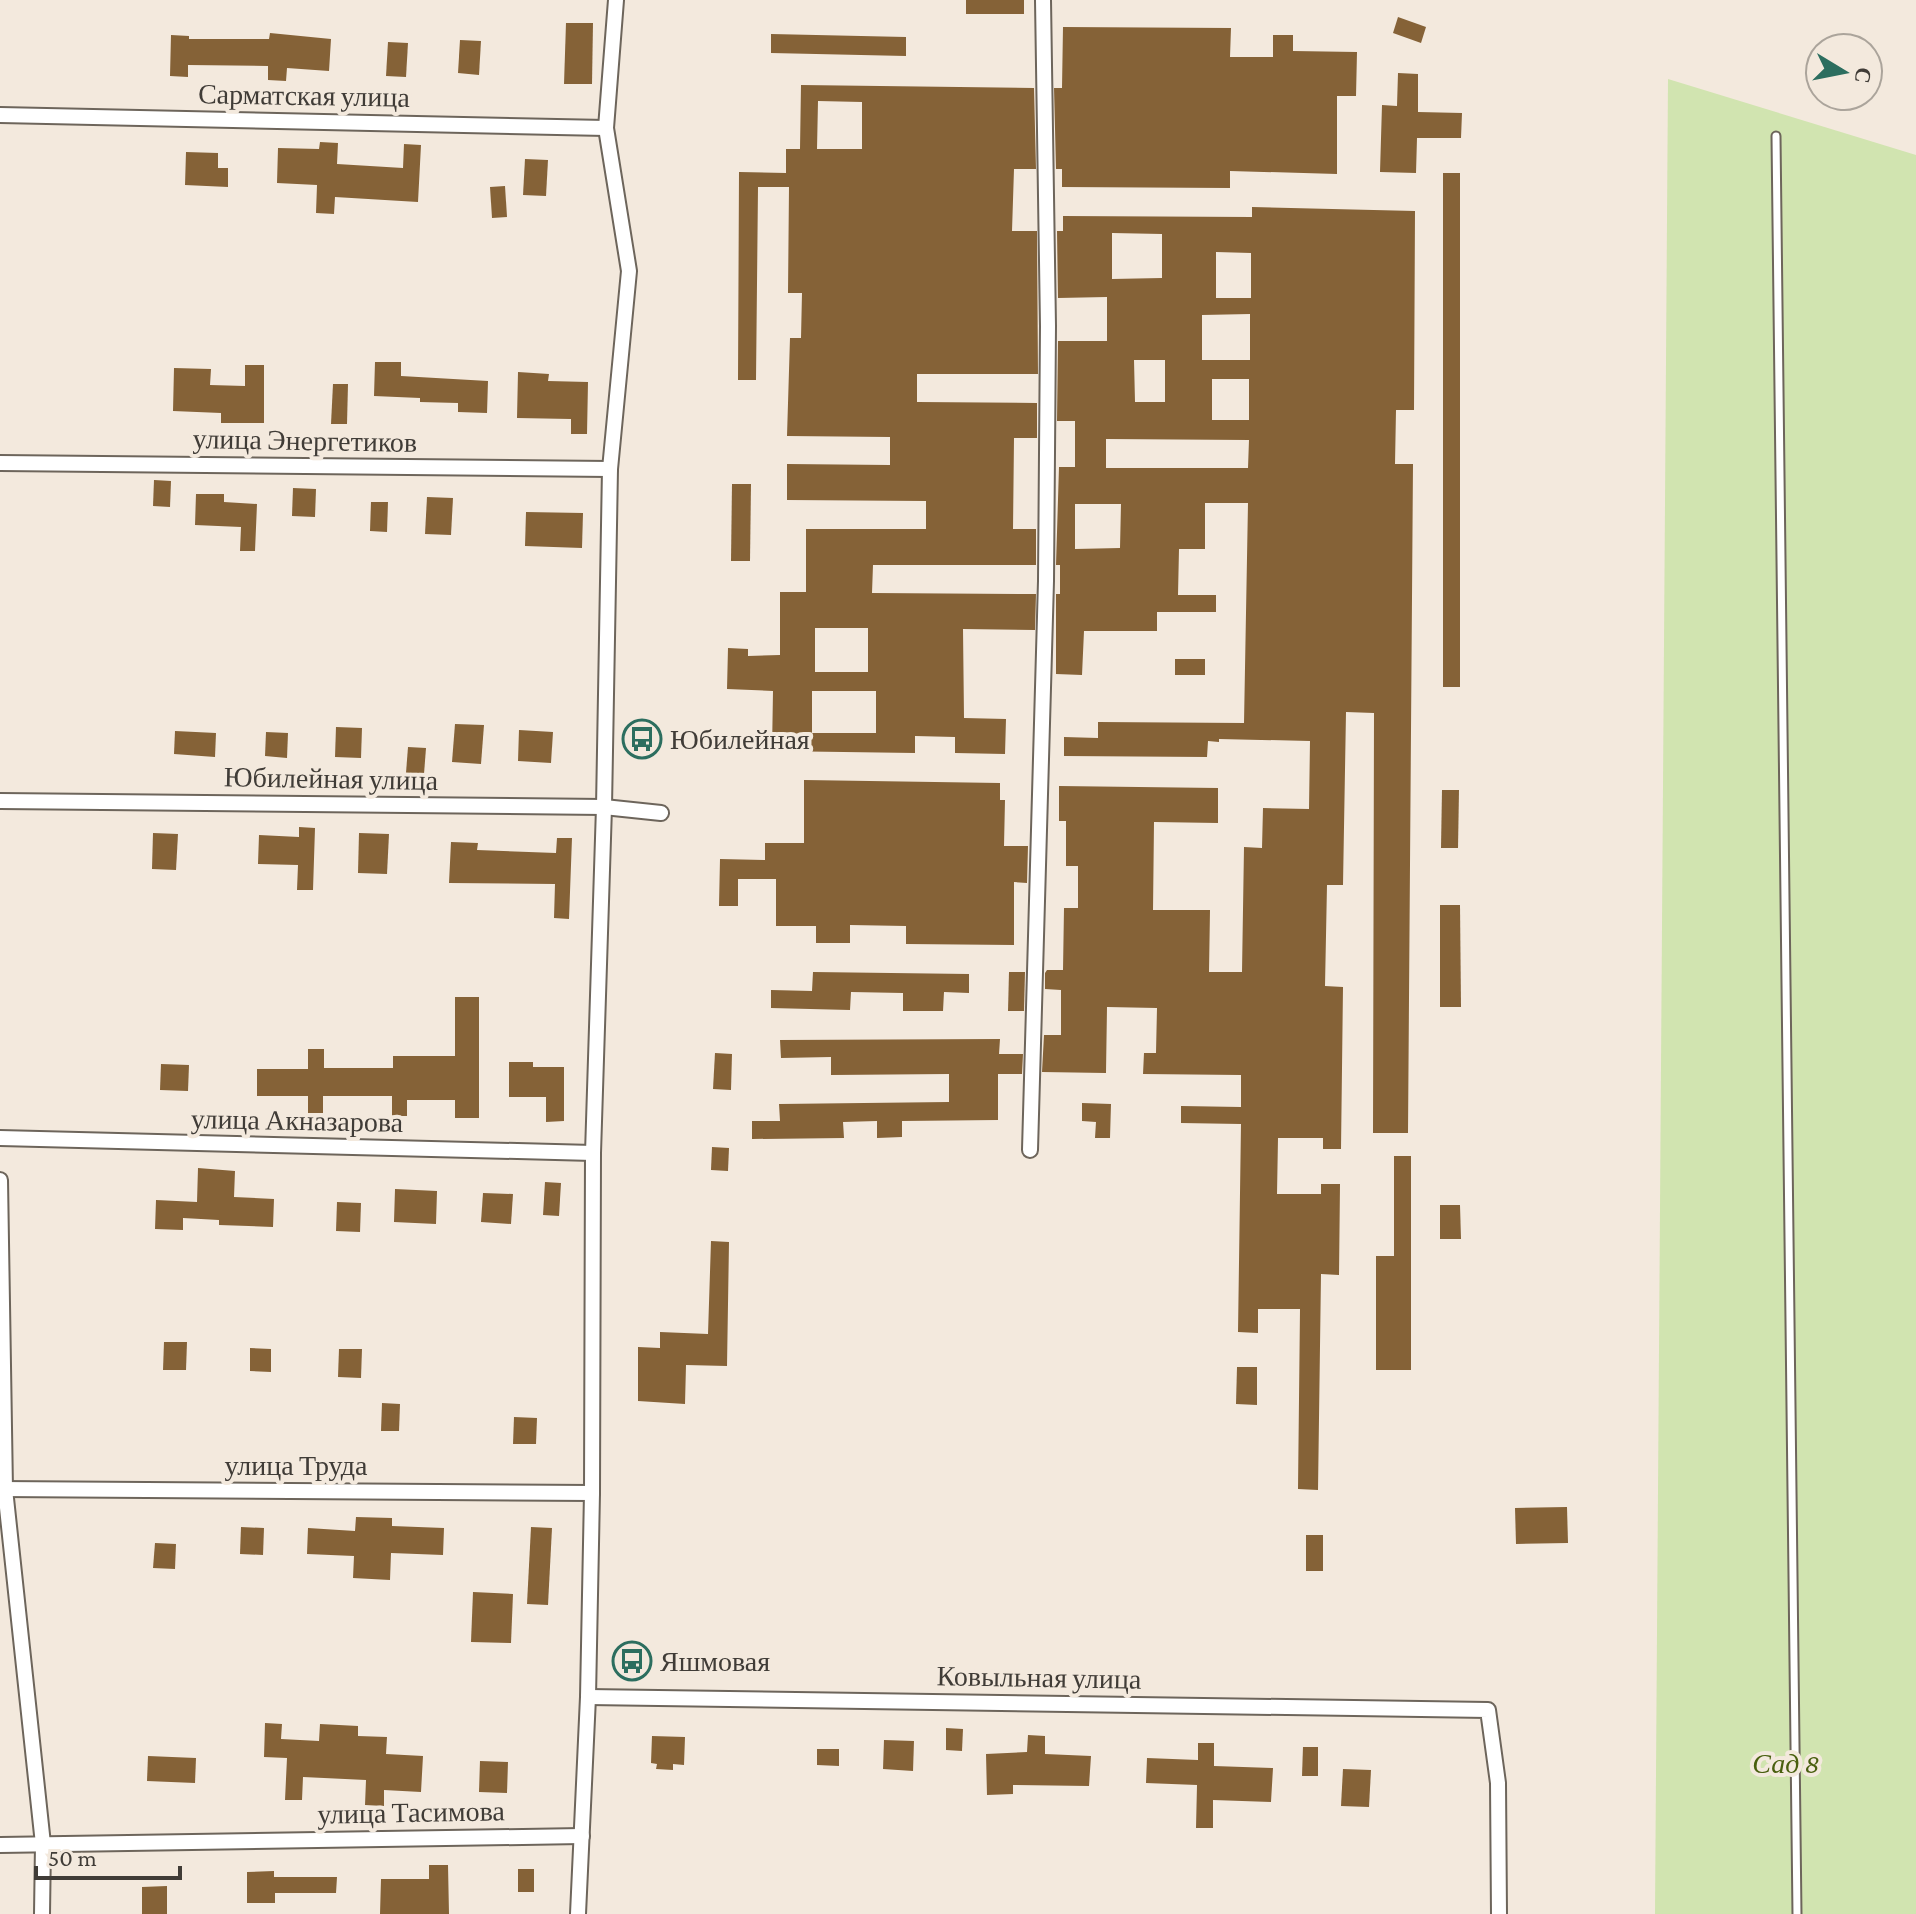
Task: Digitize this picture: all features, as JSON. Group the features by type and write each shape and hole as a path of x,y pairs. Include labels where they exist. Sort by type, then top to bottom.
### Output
{"street":[{"path":"578,1914 588,1697 593,1153 610,469 629,271 606,128 616,0"},
{"path":"1030,1150 1047,568 1048,326 1043,0"},
{"name":"Сарматская улица","path":"0,115 606,128"},
{"name":"улица Энергетиков","path":"0,463 610,469"},
{"name":"Юбилейная улица","path":"0,801 604,807 661,813"},
{"name":"улица Акназарова","path":"0,1138 593,1153"},
{"path":"0,1180 3,1489 43,1844 42,1914"},
{"name":"улица Труда","path":"3,1489 592,1493"},
{"name":"Ковыльная улица","path":"588,1697 1488,1710 1498,1783 1499,1914"},
{"name":"улица Тасимова","path":"0,1845 582,1836"}],"lane":[{"path":"1776,136 1797,1914"}],"green space":[{"name":"Сад 8","path":"1668,79 1916,155 1916,1914 1655,1914"}],"building":[{"path":"966,0 1024,0 1024,14 966,14"},
{"path":"1398,17 1426,27 1421,43 1393,33"},
{"path":"566,23 593,23 592,84 564,84"},
{"path":"1063,27 1231,28 1230,57 1273,57 1273,35 1293,35 1293,51 1357,52 1356,96 1337,96 1337,174 1230,171 1230,188 1062,187 1062,169 1056,169 1054,88 1062,88"},
{"path":"270,33 331,39 329,71 287,68 286,81 268,80 268,66 188,65 188,77 170,76 171,35 189,36 189,39 269,39"},
{"path":"771,34 906,37 906,56 771,53"},
{"path":"460,40 481,41 479,75 458,73"},
{"path":"388,42 408,43 406,77 386,76"},
{"path":"1398,73 1418,74 1418,112 1462,113 1461,138 1417,138 1416,173 1380,172 1382,105 1397,106"},
{"path":"801,85 1034,88 1036,169 1014,169 1012,231 1037,231 1038,374 917,374 917,402 1037,403 1037,438 1014,438 1013,529 1036,529 1036,565 873,565 872,593 1036,594 1035,630 963,629 964,718 1006,719 1005,754 955,753 955,737 915,736 915,753 772,751 773,691 727,689 728,648 748,649 748,656 780,655 780,592 806,592 806,529 926,529 926,501 787,500 787,464 890,465 890,437 787,436 790,338 801,338 802,293 788,293 789,187 758,187 756,380 738,380 739,172 786,173 786,149 800,149","holes":["818,101 862,102 862,149 817,149","815,628 868,628 868,672 815,672","812,691 876,691 876,733 812,733"]},
{"path":"320,142 338,143 337,164 403,168 404,144 421,145 418,202 335,197 334,214 316,213 317,185 277,183 278,148 319,149"},
{"path":"186,152 218,153 218,168 228,168 228,187 185,185"},
{"path":"525,159 548,160 546,196 523,195"},
{"path":"1443,173 1460,173 1460,687 1443,687"},
{"path":"505,186 507,217 492,218 490,187"},
{"path":"1252,207 1415,211 1414,410 1396,410 1395,464 1413,464 1408,1133 1373,1133 1374,713 1346,712 1343,885 1327,885 1325,986 1343,987 1341,1149 1323,1149 1323,1138 1278,1138 1277,1194 1321,1194 1321,1184 1340,1184 1339,1275 1321,1274 1318,1490 1298,1489 1300,1309 1258,1309 1258,1333 1238,1332 1241,1124 1181,1123 1181,1106 1241,1107 1241,1075 1143,1074 1144,1053 1156,1053 1157,1008 1107,1007 1106,1073 1042,1072 1044,1035 1061,1035 1061,990 1045,989 1045,973 1047,970 1063,970 1064,908 1078,908 1078,866 1066,866 1066,821 1059,821 1059,786 1218,788 1218,823 1154,822 1153,910 1210,910 1209,972 1242,972 1244,847 1262,848 1263,808 1309,809 1310,741 1219,739 1219,742 1208,741 1207,757 1064,756 1064,737 1098,738 1098,722 1244,723 1248,503 1205,503 1205,549 1179,549 1178,595 1216,595 1216,612 1157,612 1157,631 1084,631 1082,675 1056,674 1056,594 1060,594 1060,565 1056,565 1059,467 1075,467 1075,421 1057,421 1058,341 1107,341 1107,297 1058,298 1057,231 1063,231 1063,216 1252,217","holes":["1112,233 1162,234 1162,278 1112,279","1216,252 1251,253 1251,298 1216,298","1250,314 1250,360 1202,360 1202,315","1134,360 1165,360 1165,402 1135,402","1212,379 1249,379 1249,420 1212,420","1106,439 1249,440 1248,468 1106,468","1075,504 1121,504 1120,548 1075,549"]},
{"path":"375,362 401,362 401,376 488,381 487,413 458,412 458,403 374,396"},
{"path":"245,365 264,365 264,423 221,423 221,413 173,411 174,368 211,369 210,385 245,386"},
{"path":"518,372 549,374 548,381 588,382 587,434 571,434 571,419 517,418"},
{"path":"333,384 348,384 347,424 331,424"},
{"path":"154,480 171,481 170,507 153,506"},
{"path":"732,484 751,484 750,561 731,561"},
{"path":"293,488 316,489 315,517 292,516"},
{"path":"196,494 224,494 224,502 257,504 255,551 240,551 241,527 195,525"},
{"path":"427,497 453,498 451,535 425,534"},
{"path":"371,502 388,502 387,532 370,531"},
{"path":"526,512 583,513 582,548 525,546"},
{"path":"1175,659 1205,659 1205,675 1175,675"},
{"path":"455,724 484,725 481,764 452,762"},
{"path":"336,727 362,728 361,758 335,757"},
{"path":"519,730 553,732 551,763 518,761"},
{"path":"175,731 216,733 215,757 174,754"},
{"path":"266,732 288,733 287,758 265,756"},
{"path":"408,747 426,748 424,774 406,773"},
{"path":"804,780 1000,783 1000,800 1005,800 1004,846 1028,846 1027,883 1014,882 1014,945 906,944 906,926 850,925 850,943 816,943 816,926 776,926 776,879 738,879 738,906 719,906 720,859 765,860 765,843 804,843"},
{"path":"1442,790 1459,790 1458,848 1441,848"},
{"path":"299,827 315,828 313,890 297,890 298,865 258,864 259,835 299,837"},
{"path":"153,833 178,834 176,870 152,869"},
{"path":"359,833 389,834 387,874 358,873"},
{"path":"557,838 572,838 569,919 554,918 555,884 449,883 451,842 478,843 477,850 556,853"},
{"path":"1440,905 1460,905 1461,1007 1440,1007"},
{"path":"813,972 969,974 969,993 944,992 943,1011 903,1011 903,993 851,992 850,1010 771,1008 771,990 812,991"},
{"path":"1009,972 1025,972 1024,1011 1008,1011"},
{"path":"455,997 479,997 479,1118 455,1118 455,1100 407,1100 407,1116 392,1116 392,1096 323,1096 323,1113 308,1113 308,1096 257,1096 257,1069 308,1069 308,1049 324,1049 324,1068 393,1068 393,1056 455,1056"},
{"path":"1000,1039 999,1054 1023,1054 1022,1074 998,1074 998,1120 902,1121 902,1137 877,1138 877,1121 843,1122 844,1138 752,1139 752,1121 780,1121 779,1104 949,1102 949,1074 831,1075 831,1057 781,1058 780,1040"},
{"path":"715,1053 732,1054 731,1090 713,1089"},
{"path":"509,1062 533,1062 533,1067 564,1067 564,1121 546,1122 546,1097 509,1097"},
{"path":"161,1064 189,1065 188,1091 160,1090"},
{"path":"1082,1103 1111,1104 1110,1138 1095,1138 1096,1122 1082,1121"},
{"path":"712,1147 729,1148 728,1171 711,1170"},
{"path":"1394,1156 1411,1156 1411,1370 1376,1370 1376,1256 1394,1256"},
{"path":"198,1168 235,1171 234,1197 274,1199 273,1227 219,1225 219,1220 183,1218 183,1230 155,1229 156,1200 197,1202"},
{"path":"545,1182 561,1183 559,1216 543,1215"},
{"path":"395,1189 437,1191 436,1224 394,1222"},
{"path":"483,1193 513,1194 511,1224 481,1222"},
{"path":"337,1202 361,1203 360,1232 336,1231"},
{"path":"1440,1205 1460,1205 1461,1239 1440,1239"},
{"path":"711,1241 729,1242 727,1366 686,1365 685,1404 638,1401 638,1347 660,1348 660,1332 708,1334"},
{"path":"164,1342 187,1342 186,1370 163,1370"},
{"path":"250,1348 271,1349 271,1372 250,1371"},
{"path":"339,1349 362,1349 361,1378 338,1377"},
{"path":"1237,1367 1257,1367 1257,1405 1236,1404"},
{"path":"382,1403 400,1404 399,1431 381,1431"},
{"path":"514,1417 537,1418 536,1444 513,1444"},
{"path":"1567,1507 1568,1543 1516,1544 1515,1508"},
{"path":"356,1517 392,1518 392,1526 444,1528 443,1555 391,1553 390,1580 353,1578 354,1556 307,1554 308,1528 355,1531"},
{"path":"241,1527 264,1528 263,1555 240,1554"},
{"path":"531,1527 552,1528 548,1605 527,1604"},
{"path":"1306,1535 1323,1535 1323,1571 1306,1571"},
{"path":"155,1543 176,1544 175,1569 153,1568"},
{"path":"473,1592 513,1594 511,1643 471,1642"},
{"path":"265,1723 282,1724 281,1739 319,1741 320,1724 358,1726 358,1736 387,1737 386,1754 423,1756 421,1792 384,1790 384,1806 365,1805 366,1780 303,1777 302,1800 285,1800 287,1758 264,1757"},
{"path":"946,1728 963,1729 962,1751 946,1750"},
{"path":"1028,1735 1045,1736 1045,1754 1091,1756 1089,1786 1013,1785 1013,1794 987,1795 986,1754 1027,1752"},
{"path":"652,1736 685,1737 684,1765 673,1764 673,1770 656,1769 657,1764 651,1763"},
{"path":"884,1740 914,1741 913,1771 883,1769"},
{"path":"1198,1743 1214,1743 1214,1766 1273,1768 1271,1802 1213,1800 1213,1828 1196,1828 1197,1785 1146,1783 1147,1758 1198,1760"},
{"path":"1303,1747 1318,1747 1318,1776 1302,1776"},
{"path":"817,1749 839,1749 839,1766 817,1765"},
{"path":"148,1756 196,1758 195,1783 147,1781"},
{"path":"480,1761 508,1762 507,1793 479,1792"},
{"path":"1343,1769 1371,1770 1369,1807 1341,1806"},
{"path":"429,1865 448,1865 449,1914 380,1914 381,1879 429,1879"},
{"path":"518,1869 534,1869 534,1892 518,1892"},
{"path":"274,1871 274,1877 337,1877 336,1893 275,1893 275,1903 247,1903 247,1872"},
{"path":"167,1886 167,1914 142,1914 142,1887"}],"place":[{"name":"Юбилейная","path":"642,739"},
{"name":"Яшмовая","path":"632,1661"}]}
